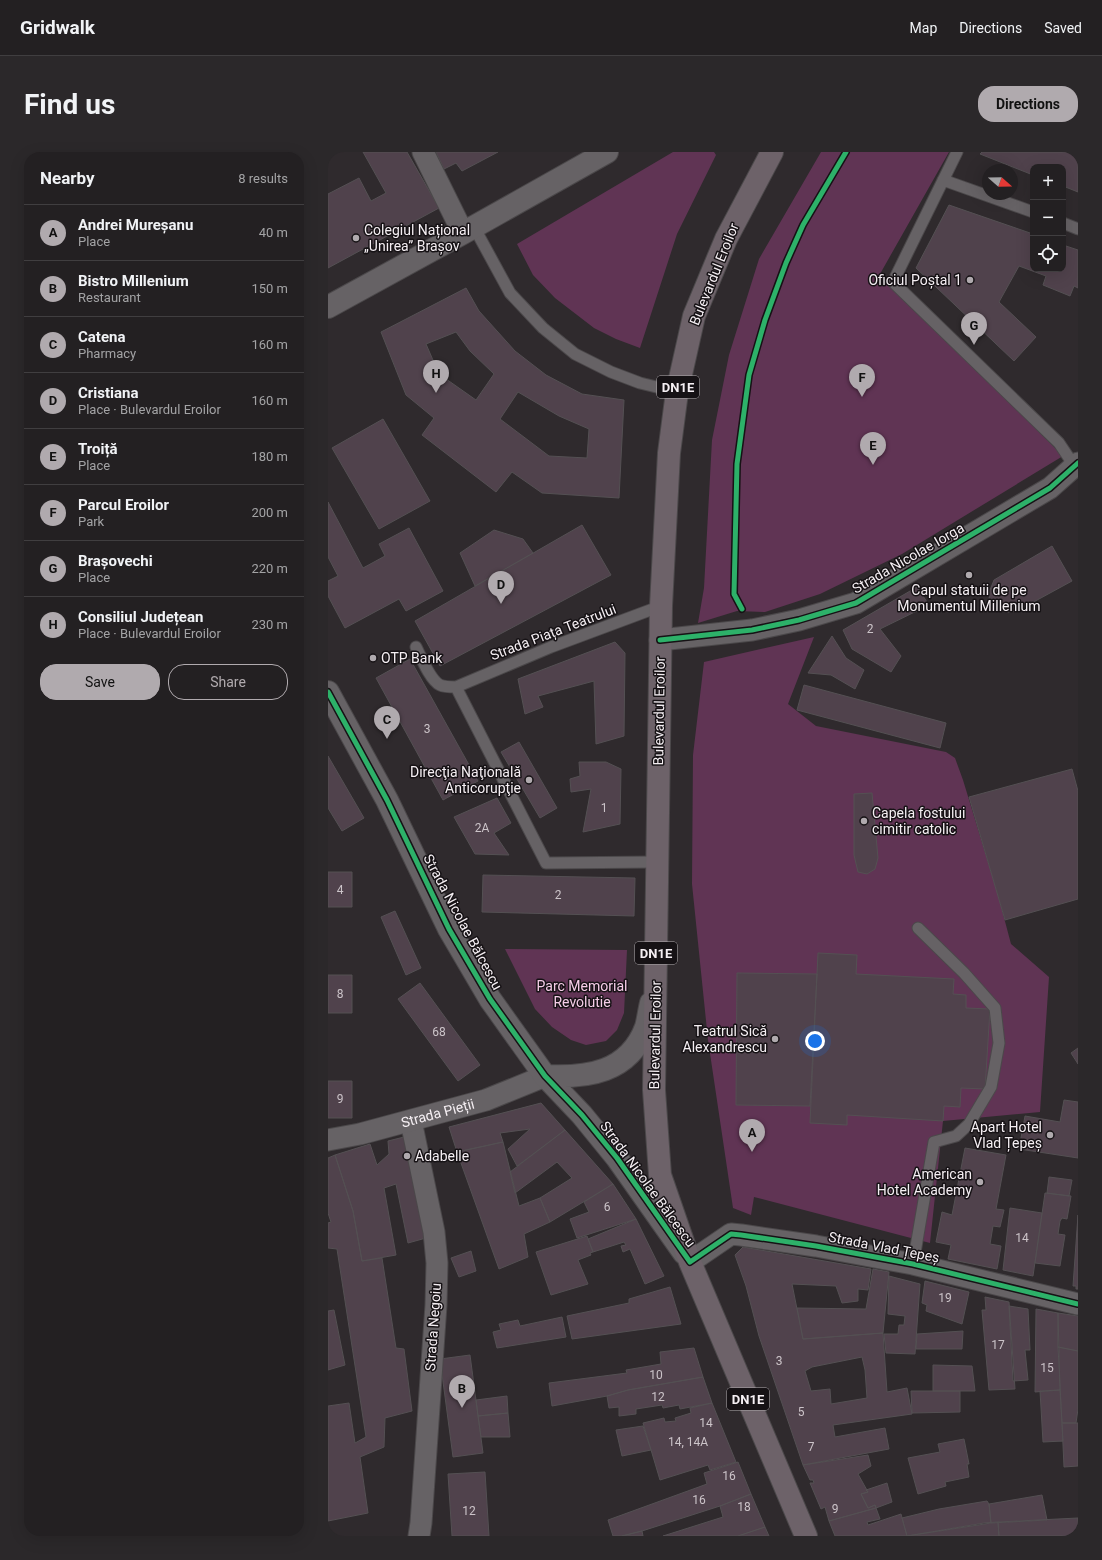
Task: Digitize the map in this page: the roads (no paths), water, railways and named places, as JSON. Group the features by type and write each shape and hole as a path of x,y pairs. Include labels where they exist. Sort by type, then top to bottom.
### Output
{"main road":[{"name":"Bulevardul Eroilor","path":"690,1262 660,1174 654,1090 660,640 669,453 677,392 697,309 726,238 772,152"},
{"name":"DN1E","path":"690,1262 806,1536"}],"street":[{"path":"423,152 469,230"},
{"path":"328,307 607,152"},
{"name":"Strada Nicolae Iorga","path":"660,640 752,630 799,620 856,603 1050,488 1077,468"},
{"name":"Strada Nicolae Bălcescu","path":"328,692 387,800 449,929 490,999 545,1076 582,1115 617,1158 690,1262"},
{"path":"545,1076 564,1077 595,1073 626,1059 636,1047 646,1027 656,977"},
{"name":"Strada Pieții","path":"328,1140 360,1134 486,1100 545,1076"},
{"name":"Strada Negoiu","path":"411,1121 434,1232 437,1263 436,1304 419,1536"},
{"name":"Strada Vlad Țepeș","path":"690,1262 731,1234 816,1246 913,1264 1078,1304"}],"lane":[{"path":"957,152 893,282 1059,444 1077,468"},
{"path":"943,180 1030,211"},
{"path":"1066,224 1078,229"},
{"path":"469,230 510,292 543,328 575,354 611,372 640,383 677,392"},
{"name":"Strada Piața Teatrului","path":"456,687 551,647 661,606"},
{"path":"416,647 434,680 439,685 456,687 546,862 657,862"},
{"path":"913,1264 934,1142 956,1136 969,1124 991,1087 999,1044 995,1008 964,973 918,928"}],"place":[{"name":"Colegiul Național „Unirea” Brașov","path":"356,238"},
{"name":"Oficiul Poștal 1","path":"970,280"},
{"name":"Brașovechi","path":"974,345"},
{"name":"Consiliul Județean","path":"436,393"},
{"name":"Parcul Eroilor","path":"862,397"},
{"name":"Troiță","path":"873,465"},
{"name":"Capul statuii de pe Monumentul Millenium","path":"969,575"},
{"name":"Cristiana","path":"501,604"},
{"name":"OTP Bank","path":"373,658"},
{"name":"Catena","path":"387,739"},
{"name":"Direcţia Naţională Anticorupţie","path":"529,780"},
{"name":"Capela fostului cimitir catolic","path":"864,821"},
{"name":"Teatrul Sică Alexandrescu","path":"775,1039"},
{"name":"Apart Hotel Vlad Țepeș","path":"1050,1135"},
{"name":"Andrei Mureșanu","path":"752,1152"},
{"name":"Adabelle","path":"407,1156"},
{"name":"American Hotel Academy","path":"980,1182"},
{"name":"Bistro Millenium","path":"462,1408"}],"park label":[{"name":"Parc Memorial Revolutie","path":"582,994"}]}
